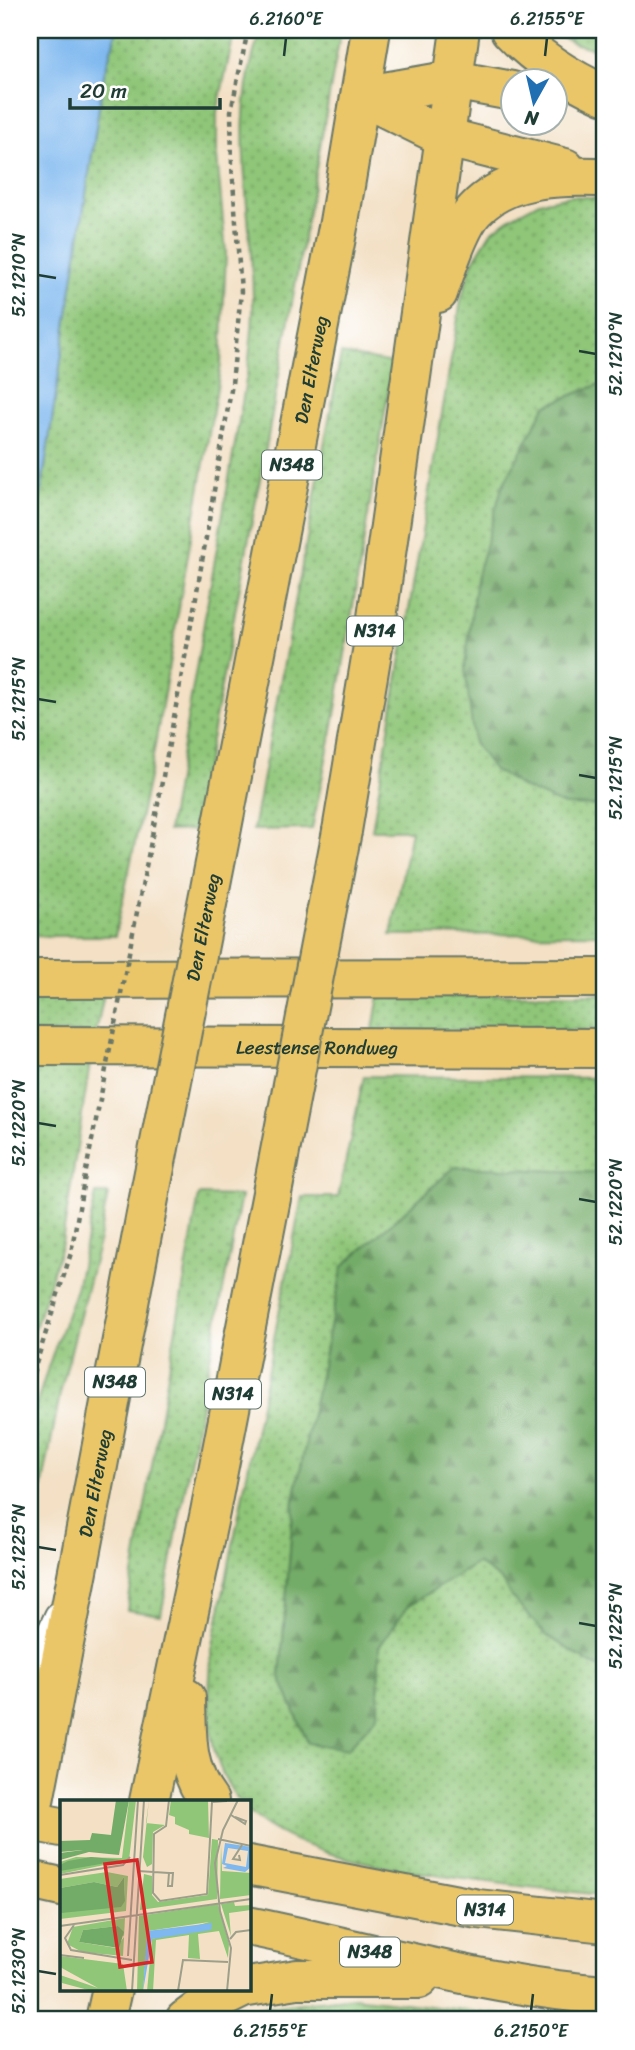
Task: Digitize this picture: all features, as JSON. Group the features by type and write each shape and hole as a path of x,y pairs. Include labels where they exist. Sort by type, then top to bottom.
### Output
{"main road":[{"name":"Den Elterweg","path":"30,1821 149,1193 339,222 371,30"},
{"name":"N314","path":"208,1800 192,1775 187,1748 186,1695 193,1595 342,831 373,646 460,30"},
{"path":"510,30 540,58 605,95"},
{"path":"361,96 453,80 498,88"},
{"name":"N314","path":"361,96 444,137 601,178"},
{"path":"568,102 605,109"},
{"name":"N314","path":"403,431 430,319 449,258 474,210 501,190 527,180 561,176 601,178"},
{"path":"30,979 605,978"},
{"name":"Leestense Rondweg","path":"30,1046 605,1048"},
{"path":"149,1800 193,1595"},
{"path":"30,1821 60,1827"},
{"name":"N314","path":"250,1841 303,1868 366,1889"},
{"name":"N314","path":"250,1865 478,1909 605,1923"},
{"path":"30,1880 60,1886"},
{"name":"N348","path":"250,1926 491,1980 605,1995"},
{"name":"N348","path":"250,1987 297,1979 491,1980"},
{"path":"105,2020 111,1990"},
{"path":"185,2020 200,2009 239,1990"}],"lane":[{"path":"30,1677 79,1570"}],"path":[{"path":"30,1382 71,1253 152,836 232,384 241,292 231,111 248,30"}],"green space":[{"path":"117,30 235,30 217,112 217,156 226,253 221,365 151,768 115,936 30,936 30,566 104,74"},
{"path":"261,30 341,30 194,830 168,831 248,368 253,308 243,134 251,65"},
{"path":"546,30 605,30 605,52 576,44"},
{"path":"570,196 605,198 605,382 545,406 564,804 605,806 605,934 391,935 411,830 372,830 461,300 472,263 491,232 539,202"},
{"path":"341,354 393,363 335,715 312,829 253,830"},
{"path":"605,382 605,806 564,805 524,788 494,770 474,743 465,667 476,578 502,487 545,406"},
{"path":"30,994 104,994 96,1033 30,1033"},
{"path":"605,994 605,1030 373,1030 379,995"},
{"path":"30,1063 90,1064 62,1243 30,1344"},
{"path":"364,1076 605,1078 605,1173 455,1167 343,1266 294,1500 280,1677 378,1715 379,1647 408,1606 477,1563 501,1580 513,1599 591,1664 605,1669 605,1895 429,1874 334,1855 290,1838 250,1814 250,1800 238,1800 219,1766 210,1728 212,1650 302,1197 338,1197"},
{"path":"455,1167 605,1173 605,1669 591,1664 545,1634 513,1599 501,1580 477,1563 408,1606 379,1647 378,1715 348,1749 308,1743 280,1677 294,1500 343,1266"},
{"path":"96,1194 108,1194 97,1249 60,1394 30,1553 30,1426 76,1289"},
{"path":"199,1195 241,1196 161,1615 127,1610"},
{"path":"354,1997 545,2020 220,2020 232,2011"}],"water":[{"path":"30,30 117,30 104,74 30,566"}]}
